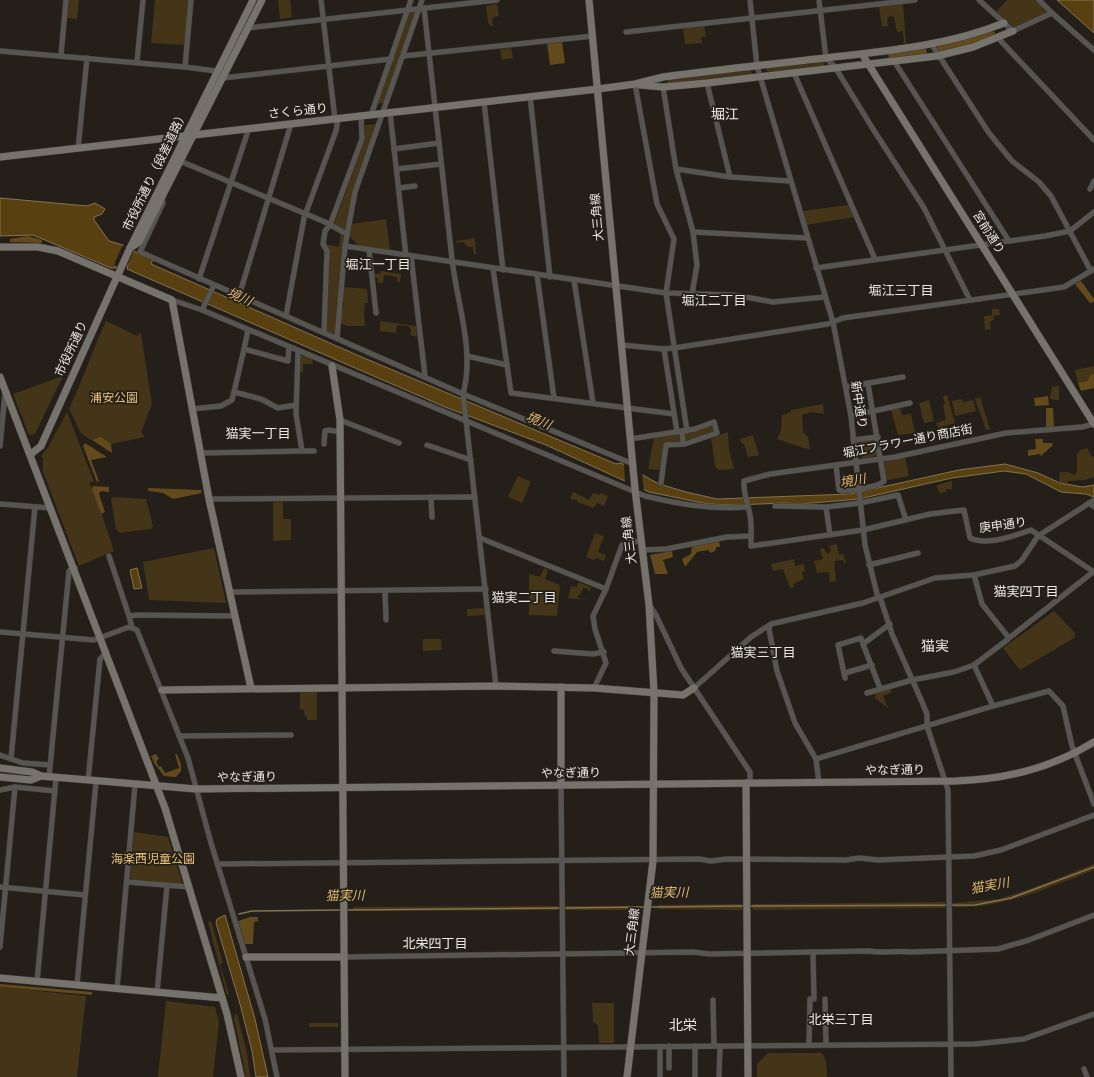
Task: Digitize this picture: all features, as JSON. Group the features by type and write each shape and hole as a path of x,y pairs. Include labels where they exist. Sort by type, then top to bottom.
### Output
{"street":[{"path":"61,55 66,0"},
{"path":"137,62 143,0"},
{"path":"184,67 191,0"},
{"name":"市役所通り（段差道路）","path":"130,248 216,71 253,0"},
{"name":"市役所通り（段差道路）","path":"130,248 139,242 262,0"},
{"path":"286,316 306,214 336,131 336,119 320,0"},
{"path":"371,115 411,0"},
{"path":"337,338 345,246 355,192 387,112 403,56 421,9 422,0"},
{"path":"247,28 497,0"},
{"name":"大三角線","path":"589,0 635,491 649,605 654,692 653,861 627,1077"},
{"name":"新中通り","path":"750,0 757,66 833,322 851,416 860,502"},
{"path":"819,0 826,58 835,67 924,208 970,300"},
{"path":"626,32 915,0"},
{"path":"979,0 1013,31"},
{"path":"1039,0 1094,50"},
{"path":"421,9 429,55 452,262 467,356 468,377 463,396 496,686"},
{"path":"635,84 663,87 707,83 937,56 973,47 998,38 1052,13"},
{"path":"635,84 663,77 932,45 955,40 1004,23"},
{"path":"403,56 429,55 592,36"},
{"path":"998,38 1094,140"},
{"path":"621,345 664,349 674,348 833,322 843,318 1064,286 1092,270 1045,188 1012,162 989,133 937,56 932,45"},
{"path":"0,51 137,62 216,71"},
{"name":"宮前通り","path":"862,54 1094,424"},
{"path":"78,148 87,58"},
{"path":"222,78 391,59"},
{"path":"894,61 1009,241"},
{"path":"794,73 875,259"},
{"path":"707,83 730,177"},
{"path":"635,84 657,204 674,239 666,293 674,348 683,444"},
{"name":"さくら通り","path":"0,157 635,84"},
{"path":"663,87 676,169 693,232 697,265 692,294"},
{"path":"530,96 550,277"},
{"path":"484,102 503,270"},
{"path":"387,112 394,149 425,376"},
{"path":"324,333 327,251 323,244 325,231 330,224 362,139 361,116"},
{"path":"239,296 270,198 291,124"},
{"path":"199,279 249,128"},
{"path":"394,149 439,143"},
{"path":"180,161 330,224 347,234"},
{"path":"397,170 441,164"},
{"path":"676,169 730,177 790,181"},
{"path":"1090,189 1094,181"},
{"path":"399,188 416,186"},
{"path":"162,198 163,203 140,252 213,287 239,296 425,376 463,396 633,466"},
{"path":"816,268 1070,231 1094,212"},
{"path":"693,232 807,238"},
{"path":"345,246 493,269 666,293 734,295 773,302 825,297"},
{"path":"0,247 48,248 172,300 203,308 248,330 332,366 466,418 635,491 693,506 726,508 747,506 750,513 751,546 863,530 906,520 898,495 826,506 775,506"},
{"name":"市役所通り","path":"31,454 40,446 130,248"},
{"path":"370,250 376,313"},
{"path":"493,269 511,393 674,414"},
{"path":"537,275 554,398"},
{"path":"574,280 593,403"},
{"path":"203,308 213,287"},
{"path":"172,300 209,499 251,688"},
{"path":"192,409 221,406 232,400 248,330"},
{"path":"244,349 288,361 289,347"},
{"path":"664,349 674,414 682,431"},
{"path":"298,351 296,414 302,451"},
{"path":"467,356 507,365"},
{"path":"332,366 340,420 345,1077"},
{"path":"846,387 902,377"},
{"path":"0,379 75,568 157,787 190,887 222,998 241,1077"},
{"path":"836,465 839,490 859,490 883,483 878,437 868,384"},
{"path":"0,446 5,390"},
{"path":"234,392 261,399 278,408 296,406"},
{"path":"851,416 874,413 910,403"},
{"path":"340,420 399,443"},
{"path":"630,439 682,431 714,422 717,434 683,444 666,445 661,483"},
{"name":"堀江フラワー通り商店街","path":"747,506 744,481 770,474 881,459 1006,433 1082,427 1094,424"},
{"path":"322,441 324,433 327,430 340,432"},
{"path":"854,440 878,437"},
{"path":"427,445 471,460"},
{"path":"200,453 314,451"},
{"path":"431,497 432,517"},
{"path":"209,499 475,497"},
{"path":"860,502 869,565 879,598 890,624 892,634 927,714 927,726 948,790 950,858 951,1077"},
{"path":"162,690 496,686 594,688 682,695 694,688 751,637 771,624 834,611 879,598 935,578 974,575 1015,566 1022,560 1038,536 1092,502 1094,507"},
{"path":"0,504 51,508"},
{"path":"826,506 830,535"},
{"path":"11,759 34,507"},
{"name":"庚申通り","path":"906,520 930,514 964,510 970,538 977,541 986,541 1031,530 1038,536"},
{"path":"642,550 666,549 727,537 751,536"},
{"path":"867,693 912,680 954,672 974,665 1094,572 1038,536"},
{"path":"480,538 606,589"},
{"path":"594,688 606,663 604,652 596,634 593,620 596,609 606,589 622,545 641,541"},
{"path":"869,565 918,553"},
{"path":"109,556 132,627"},
{"path":"37,982 55,791 49,777 50,765 69,571 75,568"},
{"path":"974,575 982,604 1009,638"},
{"path":"230,592 486,590"},
{"path":"385,591 386,620"},
{"path":"649,605 656,615 671,650 694,688 750,772 748,783 747,860 748,1077"},
{"path":"129,616 235,616"},
{"path":"771,624 770,629 777,672 795,722 816,760 819,783"},
{"path":"863,644 890,624"},
{"path":"0,632 94,640 123,628 132,627 137,630 188,758 272,1050 277,1077"},
{"path":"872,665 845,676 838,645 862,638 863,644 872,665 880,688"},
{"path":"554,651 593,654 604,652"},
{"path":"88,781 100,659 106,653"},
{"path":"974,665 992,706"},
{"path":"561,687 564,1077"},
{"path":"816,760 992,706 1049,691 1062,706 1074,754 1094,804"},
{"path":"179,736 291,735"},
{"name":"やなぎ通り","path":"49,777 196,789 945,781 1012,776 1040,768 1074,754 1094,742"},
{"path":"0,755 23,762 50,765"},
{"path":"0,768 32,772 49,777"},
{"path":"0,777 31,780 49,777"},
{"path":"77,985 96,782"},
{"path":"117,989 135,785"},
{"path":"0,790 15,787 55,791"},
{"path":"0,947 3,888 15,787"},
{"path":"219,864 950,858 974,856 1001,850 1094,815"},
{"path":"127,882 190,887"},
{"path":"157,993 167,886"},
{"path":"3,888 85,895"},
{"path":"246,957 985,950 1003,948 1030,940 1094,915"},
{"path":"809,1045 813,952"},
{"path":"0,978 222,998"},
{"path":"825,999 826,1045"},
{"path":"713,1000 720,1077"},
{"path":"272,1050 669,1046 717,1047 990,1043 1024,1039 1094,1014"},
{"path":"669,1046 669,1068"},
{"path":"695,1046 695,1077"},
{"path":"660,1047 660,1077"},
{"path":"1084,1068 1087,1077"}],"green space":[{"path":"69,0 79,0 77,19 67,18"},
{"path":"155,0 189,0 185,45 151,43"},
{"path":"278,0 290,0 292,17 280,19"},
{"path":"1007,0 1037,0 1047,13 1016,28 996,12"},
{"path":"497,4 499,16 492,18 493,26 491,26 488,23 486,6"},
{"path":"903,4 906,43 903,44 903,31 897,32 894,17 889,16 887,20 888,26 882,27 879,7"},
{"path":"416,12 384,103 377,104 409,13"},
{"path":"704,25 706,37 701,37 702,43 685,44 683,27"},
{"path":"511,48 513,58 502,60 500,49"},
{"path":"824,61 825,63 823,67 769,73 766,70 768,67"},
{"path":"751,70 752,73 750,75 667,84 667,78"},
{"path":"377,124 346,228 344,230 334,224 365,139 365,125"},
{"path":"848,205 854,217 806,225 802,211"},
{"path":"386,219 390,251 359,246 350,237 352,224"},
{"path":"341,233 344,237 336,332 334,334 327,331 326,328 326,244 339,247"},
{"path":"475,238 476,254 474,254 473,247 468,247 463,242 456,243 456,241"},
{"path":"380,271 401,274 400,282 397,282 397,277 384,275 383,283 378,283 378,278 375,278 374,273 380,274"},
{"path":"344,287 367,289 368,303 365,303 365,326 348,326 340,323 344,303 342,302"},
{"path":"992,309 999,309 1000,315 993,316 994,320 990,321 991,329 985,330 984,316 992,315"},
{"name":"浦安公園","path":"106,321 137,336 139,333 141,334 152,404 141,432 145,437 111,444 103,439 91,440 81,433 69,409"},
{"path":"380,321 416,326 417,337 410,335 411,329 408,326 397,325 396,333 380,331"},
{"path":"302,355 312,359 313,364 303,364 303,372 300,372 299,358"},
{"path":"1094,366 1094,374 1090,375 1087,381 1078,383 1075,370"},
{"path":"63,376 35,434 29,435 13,394"},
{"path":"1059,386 1059,400 1050,399 1052,387"},
{"path":"947,395 955,423 938,428 936,423 946,420 943,396"},
{"path":"980,397 990,429 986,430 975,399"},
{"path":"962,399 963,402 973,400 976,411 955,416 952,401"},
{"path":"929,400 934,421 924,423 919,403"},
{"path":"823,404 824,414 812,412 802,415 803,432 808,437 810,450 777,439 781,431 782,415 791,412 791,410"},
{"path":"900,408 902,415 911,414 915,433 898,435 891,410"},
{"path":"67,412 94,482 90,482 90,485 93,488 114,551 79,566 43,472 43,457 41,457 46,448 45,453"},
{"path":"711,426 714,427 715,431 687,442 684,441 684,433"},
{"path":"728,432 729,449 734,469 719,470 715,466 711,438"},
{"path":"679,434 680,441 663,443 661,470 648,469 654,438"},
{"path":"753,435 759,455 748,457 744,444 741,443 740,439"},
{"path":"874,439 877,441 878,455 862,459 858,443 860,441"},
{"path":"1087,448 1092,457 1094,456 1094,477 1085,480 1068,481 1068,483 1059,482 1060,472 1068,472 1074,475 1077,472 1077,454 1080,450"},
{"path":"905,457 909,476 888,480 886,478 883,462"},
{"path":"518,476 531,482 522,503 508,497"},
{"path":"952,481 952,489 946,489 946,492 939,493 937,485"},
{"path":"573,492 589,500 593,493 600,495 601,493 608,496 604,506 597,503 594,508 577,502 578,500 570,499"},
{"path":"113,497 146,499 153,526 151,529 120,533 116,529 111,499"},
{"path":"273,502 283,502 283,519 291,519 291,540 273,541"},
{"path":"595,533 604,536 598,552 606,555 604,561 586,557"},
{"path":"837,544 839,555 843,554 846,562 844,564 843,560 834,561 836,581 830,582 829,572 817,573 814,561 823,559 820,549 823,548 828,554 831,551 829,546"},
{"path":"214,548 226,603 149,600 143,562"},
{"path":"794,559 795,566 804,564 805,571 802,572 804,579 793,584 794,587 790,588 783,569 773,571 771,564"},
{"path":"544,568 548,570 545,579 560,585 557,616 529,615 529,574 540,577"},
{"path":"578,582 591,587 590,592 588,589 583,588 580,595 578,595 578,598 588,600 568,598 571,586 577,587"},
{"path":"484,608 485,615 467,616 467,609"},
{"path":"1054,611 1075,633 1074,638 1020,670 1003,648"},
{"path":"423,639 441,639 442,650 423,651"},
{"path":"890,688 892,692 883,696 888,708 875,698 876,692"},
{"path":"300,692 317,692 317,720 307,720 304,710 300,709"},
{"name":"海楽西児童公園","path":"134,832 168,837 183,885 132,880 130,877"},
{"path":"1094,864 1094,870 1025,896 990,905 953,907 952,903 999,899 1030,889"},
{"path":"945,902 945,908 753,910 752,904"},
{"path":"742,904 742,910 658,909 658,905"},
{"path":"558,906 558,910 353,911 353,907"},
{"path":"566,906 640,906 640,910 566,910"},
{"path":"211,921 223,963 220,964 229,994 227,995 208,922"},
{"path":"0,987 86,996 77,1077 0,1077"},
{"path":"166,1001 215,1007 219,1022 213,1077 158,1077"},
{"path":"592,1003 614,1003 614,1043 599,1043 598,1025 593,1022"},
{"path":"235,1014 237,1014 247,1053 250,1077 246,1077 234,1019"},
{"path":"309,1023 338,1023 338,1027 309,1027"},
{"path":"768,1053 822,1053 826,1061 827,1077 757,1077 757,1064"}],"shaded area":[{"path":"1057,0 1094,0 1094,33"},
{"path":"991,31 995,32 994,36 940,53 937,48 939,45"},
{"path":"562,42 565,63 550,65 547,43"},
{"path":"926,48 927,54 889,59 888,54"},
{"path":"0,198 87,206 95,203 105,209 102,214 94,217 94,220 109,241 123,245 121,250 132,255 134,251 153,260 151,264 357,355 616,464 621,463 659,484 686,492 717,499 850,494 959,470 1005,464 1038,473 1060,483 1083,487 1094,485 1094,497 1086,494 1061,492 1026,474 1004,471 952,478 859,499 800,504 708,504 649,492 546,445 445,407 127,269 128,264 118,260 116,268 111,268 33,235 0,236"},
{"path":"28,236 42,240 42,243 10,242 10,239"},
{"path":"1081,281 1094,299 1094,302 1090,303 1075,284"},
{"path":"1094,374 1094,388 1081,391 1078,383 1087,381 1090,375"},
{"path":"1048,396 1049,405 1035,406 1034,398"},
{"path":"1046,408 1053,408 1054,427 1046,427"},
{"path":"101,437 111,444 112,453 92,440"},
{"path":"1035,439 1043,439 1043,443 1052,443 1053,445 1041,456 1040,454 1028,456 1028,450 1036,449"},
{"path":"85,443 107,457 91,460 99,481 97,482 83,446"},
{"path":"93,486 109,487 109,492 101,491 99,494 105,512 101,514 93,491 92,492"},
{"path":"148,488 201,490 202,493 173,499 163,493 148,491"},
{"path":"719,541 720,547 716,547 716,550 711,553 708,550 697,552 685,567 682,559 691,554 692,546"},
{"path":"672,551 673,557 663,560 668,574 655,574 650,555"},
{"path":"137,568 142,588 134,589 130,570"},
{"path":"156,754 159,759 156,761 165,773 179,768 175,754 177,754 181,764 181,771 176,777 164,776 154,763 151,756"},
{"path":"225,915 255,1019 268,1077 256,1077 252,1051 240,1004 216,923 217,919"},
{"path":"250,917 258,917 258,921 254,922 253,944 245,944 238,921"},
{"path":"0,984 92,992 92,995 0,987"}],"pier":[{"path":"122,246 125,247 123,249 131,253 132,250 134,251 125,270 126,265 118,267 114,265"},
{"path":"624,463 642,472 644,492 625,483"}],"waterway":[{"name":"猫実川","path":"750,906 975,905 1011,898 1094,867"},
{"name":"猫実川","path":"650,907 744,906"},
{"name":"猫実川","path":"564,908 644,907"},
{"name":"猫実川","path":"346,910 560,908"},
{"name":"猫実川","path":"239,914 252,911 341,910"}],"district":[{"name":"堀江","path":"725,115"},
{"name":"堀江一丁目","path":"378,266"},
{"name":"堀江三丁目","path":"901,292"},
{"name":"堀江二丁目","path":"714,302"},
{"name":"猫実一丁目","path":"258,435"},
{"name":"猫実四丁目","path":"1026,593"},
{"name":"猫実二丁目","path":"524,599"},
{"name":"猫実","path":"935,647"},
{"name":"猫実三丁目","path":"763,654"},
{"name":"北栄四丁目","path":"435,945"},
{"name":"北栄三丁目","path":"841,1021"},
{"name":"北栄","path":"683,1026"}],"water label":[{"name":"境川","path":"239,298"},
{"name":"境川","path":"538,422"},
{"name":"境川","path":"853,482"}]}
